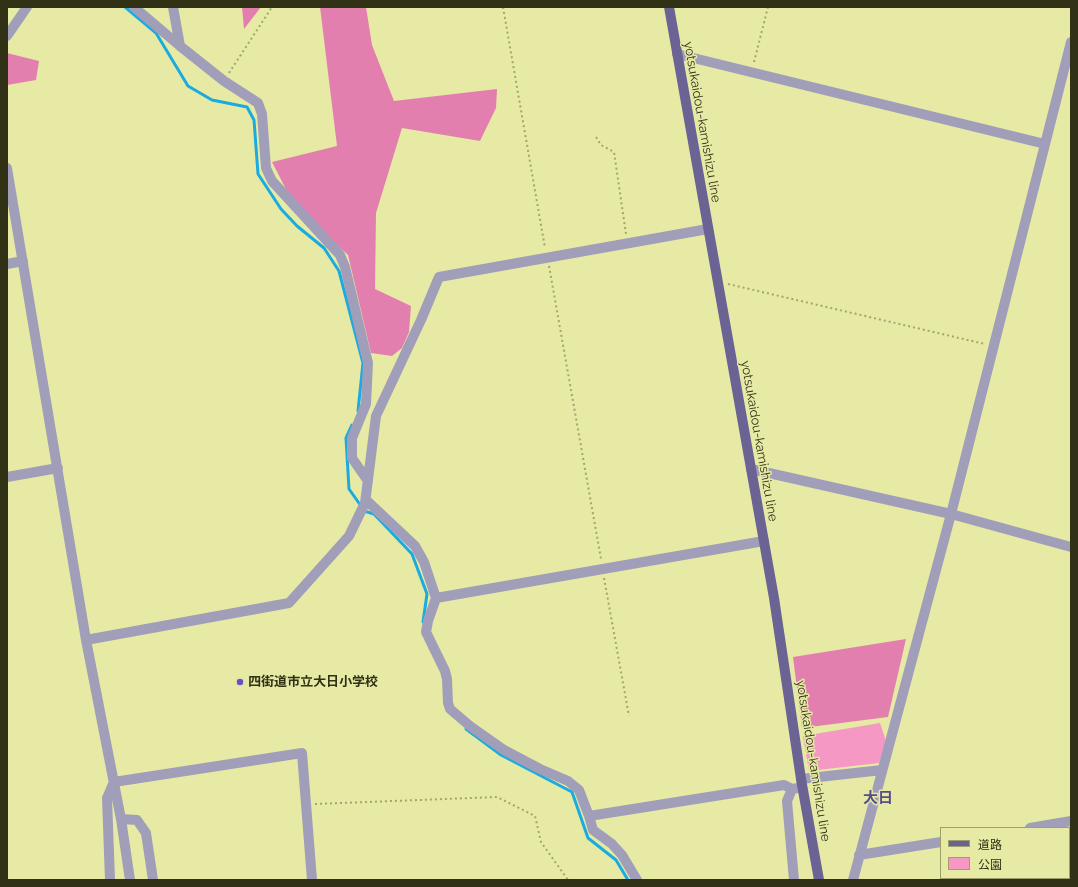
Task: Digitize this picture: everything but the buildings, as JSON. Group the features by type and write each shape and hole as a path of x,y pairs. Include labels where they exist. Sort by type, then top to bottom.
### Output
{"main road":[{"name":"yotsukaidou-kamishizu line","path":"669,7 781,636 798,785 819,877"}],"street":[{"path":"7,36 27,7"},
{"path":"134,7 224,81 258,103 262,114 266,168 272,181 340,255 345,268 368,362 366,404 352,438 352,458 368,481"},
{"path":"173,7 180,46"},
{"path":"853,880 951,514 1071,42"},
{"path":"677,54 1045,144"},
{"path":"7,168 86,640 121,819 130,880"},
{"path":"86,640 289,603 349,536 360,515 366,501 376,416 421,320 439,277 708,229"},
{"path":"7,264 23,261"},
{"path":"7,477 58,468"},
{"path":"751,469 951,514 1071,547"},
{"path":"366,501 415,546 424,562 436,598 426,632 445,671 448,703 450,709 470,726 504,750 568,782 579,790 589,816 592,830 612,844 622,855 637,880"},
{"path":"436,598 764,541"},
{"path":"114,782 302,753 312,880"},
{"path":"589,816 784,785 798,785 882,770"},
{"path":"110,880 107,798 114,782"},
{"path":"794,880 787,801 798,785"},
{"path":"121,819 137,820 146,833 154,880"},
{"path":"1037,827 1071,822"},
{"path":"859,855 940,842"}],"path":[{"path":"224,81 272,7"},
{"path":"502,7 628,716"},
{"path":"751,72 768,7"},
{"path":"596,137 601,145 614,152 627,243"},
{"path":"718,282 994,346"},
{"path":"306,804 497,796 535,816 541,842 568,880"}],"green space":[{"path":"880,723 886,741 879,763 809,771 803,736"}],"shaded area":[{"path":"242,7 261,7 244,29"},
{"path":"320,7 366,7 372,45 394,101 497,89 496,108 480,141 402,128 376,213 375,289 411,306 409,332 402,348 392,356 371,353 348,255 294,205 272,162 337,146"},
{"path":"7,53 39,61 36,80 7,85"},
{"path":"906,639 888,717 802,728 793,657"}],"waterway":[{"path":"125,7 156,33 188,86 212,100 247,107 254,120 258,174 281,209 297,226 324,248 339,271 363,363 358,411"},
{"path":"352,425 346,438 349,489 361,506"},
{"path":"364,511 374,514 412,554 427,594 423,622"},
{"path":"466,729 501,755 572,792 588,838 616,860 628,880"}],"place":[{"name":"四街道市立大日小学校","path":"240,682"}],"district":[{"name":"大日","path":"878,798"}]}
